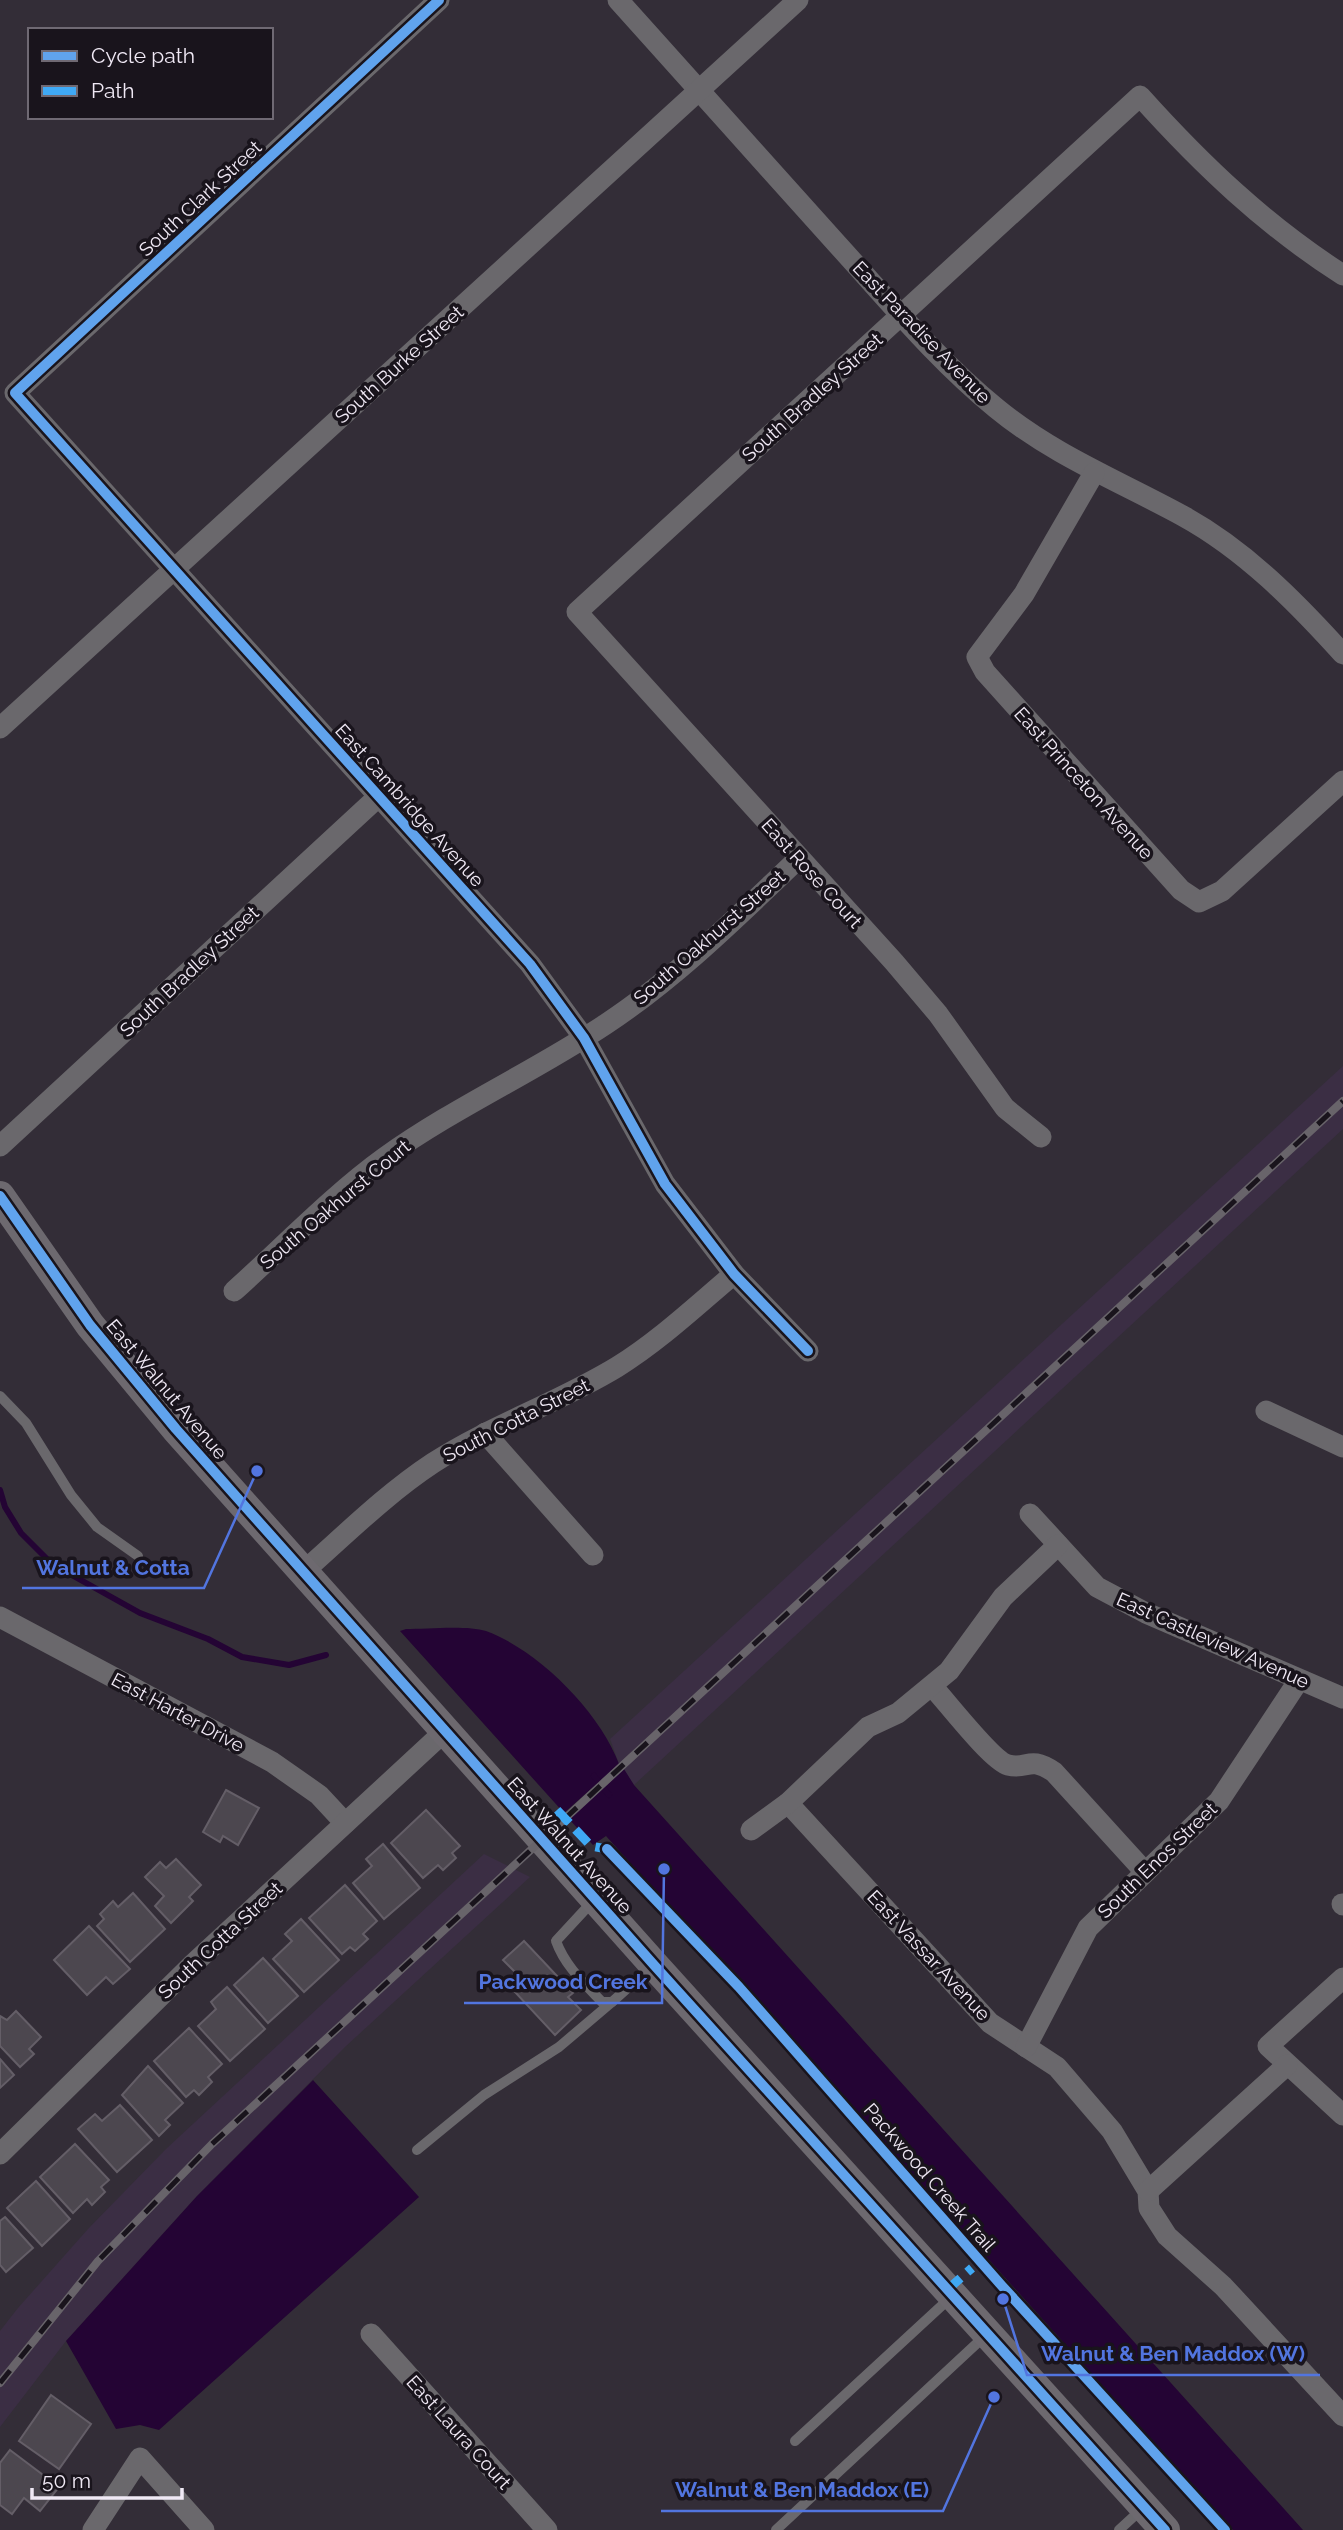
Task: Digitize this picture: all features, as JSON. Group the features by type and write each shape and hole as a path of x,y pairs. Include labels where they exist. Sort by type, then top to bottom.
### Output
{"main road":[{"name":"East Walnut Avenue","path":"0,1196 90,1325 176,1429 654,1965 1165,2530"}],"street":[{"name":"South Clark Street","path":"15,393 439,0"},
{"name":"East Paradise Avenue","path":"618,0 901,315 997,409 1045,444 1094,473 1185,517 1248,560 1300,606 1343,654"},
{"name":"South Burke Street","path":"0,728 798,0"},
{"name":"South Bradley Street","path":"577,612 1140,96 1197,160 1249,208 1343,275"},
{"name":"East Cambridge Avenue","path":"15,393 530,964 584,1038 666,1184 734,1274 808,1351"},
{"name":"East Princeton Avenue","path":"1094,473 1024,594 977,657 985,672 1181,891 1199,901 1222,891 1343,781"},
{"name":"East Rose Court","path":"577,612 938,1014 1005,1108 1041,1137"},
{"name":"South Bradley Street","path":"0,1146 379,797"},
{"name":"South Oakhurst Street","path":"584,1038 680,968 798,859"},
{"name":"South Oakhurst Court","path":"234,1291 381,1160 461,1106 584,1038"},
{"name":"South Cotta Street","path":"303,1572 391,1494 432,1464 485,1433 560,1399 618,1366 672,1327 734,1274"},
{"path":"1266,1411 1343,1447"},
{"path":"485,1433 593,1555"},
{"name":"East Castleview Avenue","path":"1030,1514 1097,1587 1146,1613 1343,1698"},
{"path":"751,1830 788,1803 868,1727 898,1713 949,1671 1003,1597 1058,1545"},
{"name":"East Harter Drive","path":"0,1617 272,1762 319,1795 345,1823"},
{"name":"South Enos Street","path":"1026,2047 1088,1928 1219,1801 1299,1680"},
{"path":"932,1686 995,1757 1008,1765 1038,1762 1054,1772 1145,1872"},
{"name":"South Cotta Street","path":"0,2154 113,2041 445,1731"},
{"name":"East Vassar Avenue","path":"788,1803 990,2023 1057,2067 1112,2131 1148,2192 1149,2208 1167,2236 1223,2286 1343,2416"},
{"path":"1343,1978 1268,2046 1343,2116"},
{"path":"1148,2192 1287,2065"},
{"name":"East Laura Court","path":"371,2334 547,2530"},
{"path":"93,2530 140,2458 204,2530"}],"lane":[{"path":"0,1396 26,1423 71,1495 97,1527 138,1556"},
{"path":"595,1899 556,1941 562,1957 578,1976 602,2002 612,2002"},
{"path":"417,2150 484,2095 559,2047 654,1965"},
{"path":"795,2441 952,2296"},
{"path":"776,2530 987,2334"},
{"path":"1119,2530 1144,2507"}],"shaded area":[{"path":"1343,1066 1343,1129 634,1785 619,1764 610,1739"},
{"path":"478,1629 506,1640 526,1652 565,1685 582,1704 598,1724 619,1764 564,1813 400,1631"},
{"path":"624,1769 634,1785 1303,2530 1233,2530 606,1836 593,1845 569,1819"},
{"path":"484,1854 530,1877 345,2047 197,2196 66,2341 0,2427 0,2331 18,2308 88,2229 166,2149"},
{"path":"313,2080 419,2197 159,2430 140,2425 116,2429 66,2341 197,2196"}],"building":[{"path":"226,1790 259,1808 238,1845 223,1836 220,1842 203,1832"},
{"path":"426,1810 460,1846 452,1853 456,1858 443,1870 438,1865 423,1878 391,1843"},
{"path":"383,1844 420,1888 384,1919 353,1883 372,1866 366,1859"},
{"path":"176,1859 201,1885 189,1897 193,1901 171,1923 155,1906 164,1896 145,1877 160,1862 166,1868"},
{"path":"345,1885 377,1921 363,1934 368,1939 355,1951 350,1947 342,1954 309,1918"},
{"path":"133,1893 165,1929 130,1962 97,1926 104,1919 100,1914 113,1901 118,1907"},
{"path":"301,1919 339,1960 304,1992 273,1959 292,1941 285,1934"},
{"path":"89,1926 130,1969 113,1984 106,1977 87,1995 54,1960"},
{"path":"524,1941 573,1993 568,1997 581,2010 555,2035 515,1992 525,1982 503,1960"},
{"path":"263,1958 298,1996 268,2023 234,1985"},
{"path":"227,1987 265,2029 230,2061 198,2026 216,2009 211,2002"},
{"path":"16,2011 41,2037 29,2049 34,2054 20,2067 0,2046 0,2016 7,2020"},
{"path":"189,2028 222,2064 208,2077 212,2082 199,2095 194,2090 186,2097 154,2061"},
{"path":"0,2059 14,2075 0,2088"},
{"path":"148,2066 183,2103 165,2120 170,2125 159,2136 122,2095"},
{"path":"120,2105 152,2140 117,2172 78,2129 95,2114 102,2121"},
{"path":"75,2144 109,2180 101,2187 105,2192 92,2205 87,2199 73,2213 40,2177"},
{"path":"36,2181 70,2219 42,2246 7,2208"},
{"path":"5,2217 33,2248 6,2272 0,2265 0,2221"},
{"path":"51,2395 91,2424 59,2469 19,2441"},
{"path":"10,2450 59,2487 40,2511 24,2498 12,2514 0,2505 0,2463"}],"waterway":[{"path":"0,1490 5,1507 21,1533 52,1564 140,1613 208,1639 242,1657 289,1665 326,1655"},
{"path":"594,1776 609,1795"}],"railway":[{"path":"0,2383 98,2261 212,2144 1343,1101"}],"marked path":[{"path":"557,1810 591,1846 607,1849"},
{"path":"947,2290 972,2268"}],"cycle path":[{"path":"439,0 15,393 530,964 584,1038 665,1184 734,1274 808,1351"},
{"path":"0,1196 90,1325 176,1429 654,1965 1165,2530"},
{"name":"Packwood Creek Trail","path":"607,1849 739,1987 1002,2286 1225,2530"}],"place":[{"name":"Walnut & Cotta","path":"257,1471"},
{"name":"Packwood Creek","path":"664,1869"},
{"name":"Walnut & Ben Maddox (W)","path":"1003,2299"},
{"name":"Walnut & Ben Maddox (E)","path":"994,2397"}]}
